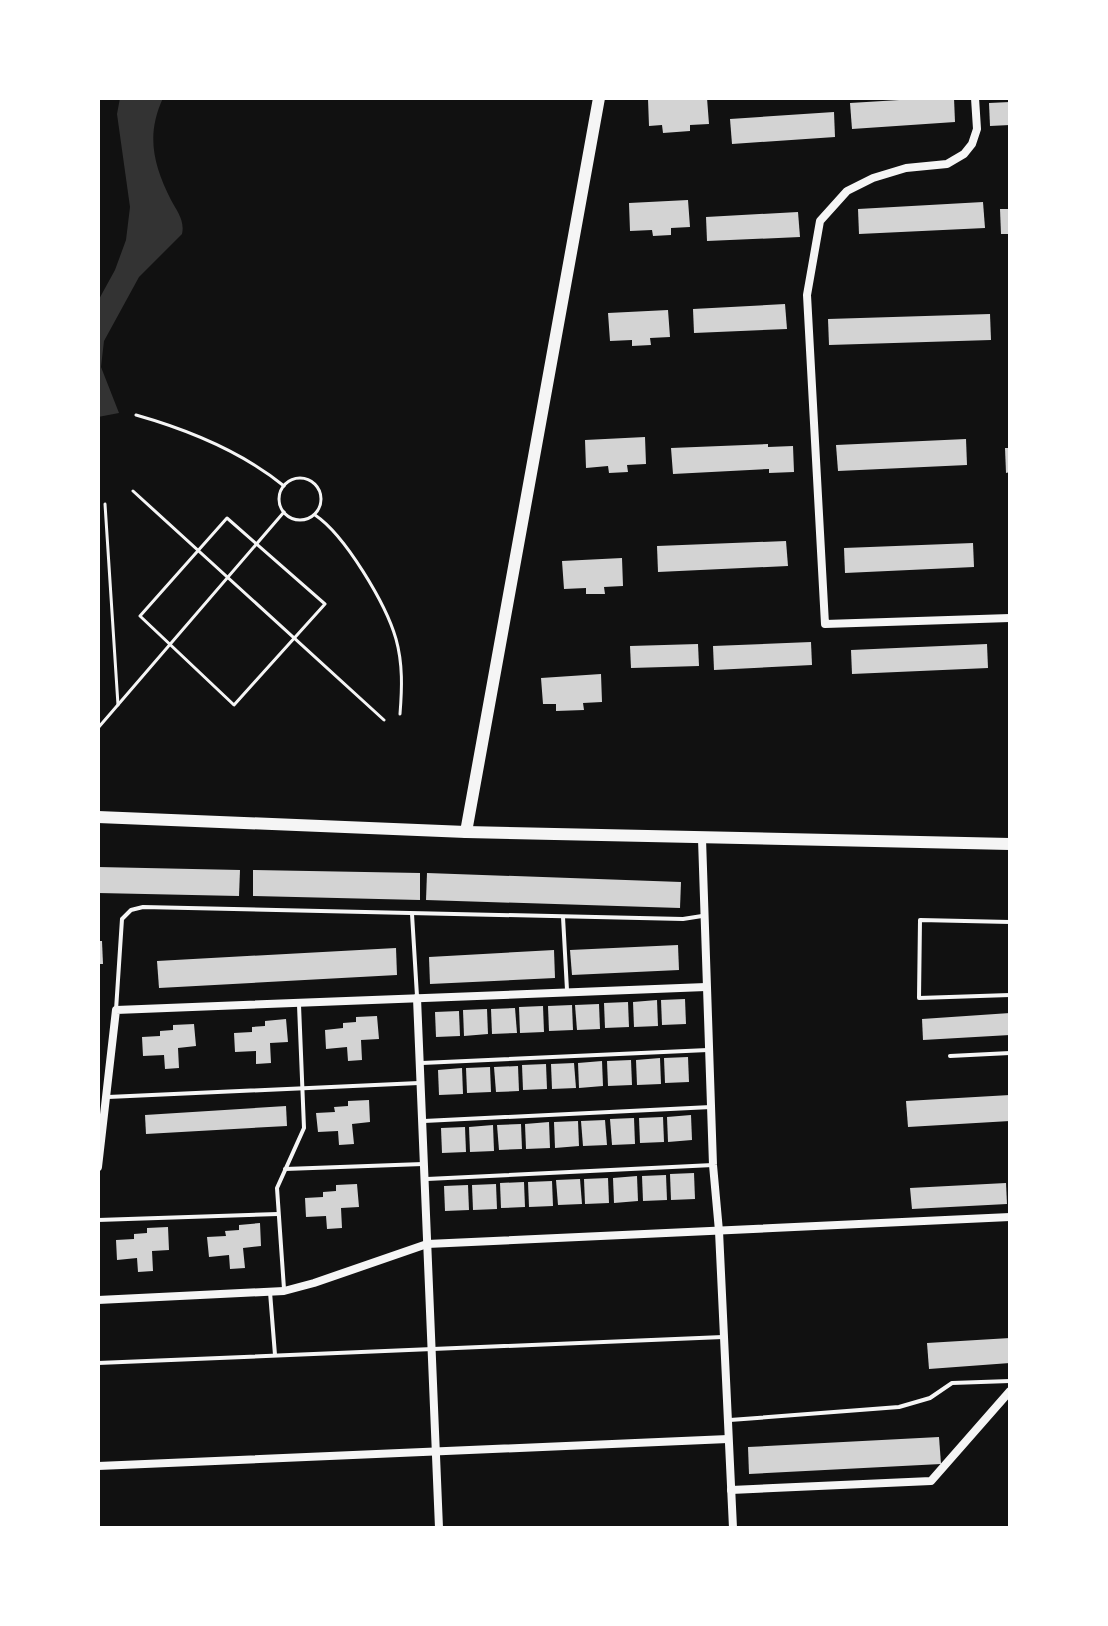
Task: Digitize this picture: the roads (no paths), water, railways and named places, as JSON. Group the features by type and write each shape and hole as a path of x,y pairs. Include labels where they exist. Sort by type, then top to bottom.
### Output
{"main road":[{"path":"466,832 599,98"},
{"path":"98,817 702,839 1010,844"}],"street":[{"path":"975,98 977,129 972,144 964,154 947,164 906,168 873,178 847,191 820,221 807,295 825,624 1010,618"},
{"path":"702,839 702,916 713,1165 733,1528"},
{"path":"98,1167 116,1010 706,987"},
{"path":"417,998 439,1528"},
{"path":"98,1300 284,1291 427,1244 1010,1217"},
{"path":"731,1490 931,1481 1010,1391"},
{"path":"98,1466 728,1439"}],"lane":[{"path":"116,1010 122,919 131,910 143,907 683,919 702,916"},
{"path":"412,914 417,998"},
{"path":"563,917 567,993"},
{"path":"1010,922 920,920 919,998 1010,995"},
{"path":"284,1291 277,1188 304,1128 299,1002"},
{"path":"419,1064 708,1050"},
{"path":"950,1056 1010,1053"},
{"path":"106,1097 420,1083"},
{"path":"422,1121 711,1107"},
{"path":"285,1169 424,1164"},
{"path":"424,1179 713,1165"},
{"path":"98,1220 278,1214"},
{"path":"270,1292 275,1355"},
{"path":"98,1363 724,1337"},
{"path":"728,1420 899,1407 930,1398 952,1383 1010,1381"}]}
